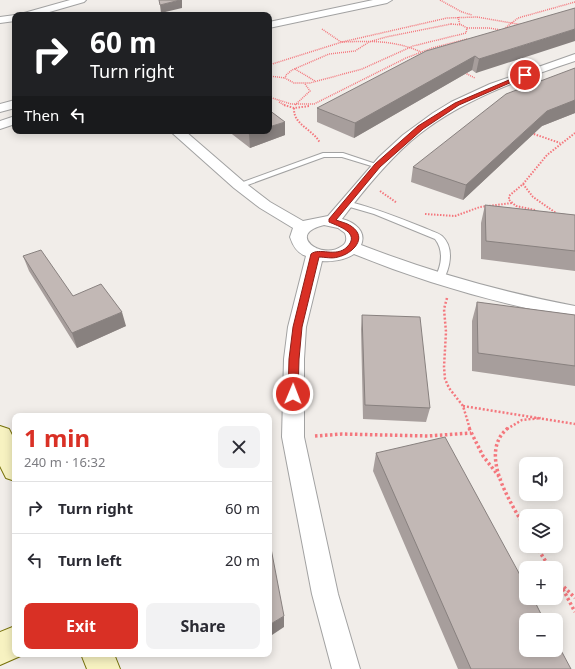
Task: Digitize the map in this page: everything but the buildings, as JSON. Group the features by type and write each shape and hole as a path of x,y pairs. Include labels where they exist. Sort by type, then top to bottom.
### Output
{"main road":[{"path":"0,436 12,463"},
{"path":"0,649 12,643"},
{"path":"98,657 104,669"}],"street":[{"path":"39,12 81,0"},
{"path":"272,24 387,0"},
{"path":"0,20 12,18"},
{"path":"332,221 378,166 409,137 433,119 457,104 494,87 575,57"},
{"path":"0,108 12,105"},
{"path":"0,125 12,121"},
{"path":"180,134 239,185 265,205 302,227"},
{"path":"315,221 332,221 349,228 354,234 355,241 352,247 346,252 336,255 315,254 302,247 298,242 297,237 302,227 315,221"},
{"path":"352,247 446,282 529,304 575,312"},
{"path":"315,254 297,327 294,359 293,437 325,594 346,669"}],"lane":[{"path":"239,185 317,156 329,154 342,155 378,166"},
{"path":"346,203 377,212 438,237 443,244 447,260 445,269 446,282"}],"path":[{"path":"440,0 462,12 477,17"},
{"path":"494,32 501,30 526,15 575,3"},
{"path":"458,17 460,25"},
{"path":"272,64 342,42 458,17 477,17 514,22 528,26"},
{"path":"285,78 287,74 295,68 321,57 355,51 369,42 386,37 422,31 444,25 460,25 467,28 489,28 501,30"},
{"path":"272,76 285,78 290,82 304,84 362,69 403,49 427,41 466,33 467,28"},
{"path":"272,98 287,107 309,107 384,70 400,60 421,52 472,38"},
{"path":"342,42 383,41 408,46 428,55"},
{"path":"295,68 315,81"},
{"path":"461,71 494,87"},
{"path":"295,105 309,93 310,90 304,84"},
{"path":"279,102 295,105 314,104"},
{"path":"294,108 294,116 296,120 314,133 329,154"},
{"path":"529,132 561,143"},
{"path":"536,210 523,209 512,203 509,200 509,196 523,184 534,169 561,143 575,133"},
{"path":"365,180 398,204"},
{"path":"523,184 526,190 538,202 556,213"},
{"path":"425,214 455,216 480,208 512,203"},
{"path":"550,212 563,213"},
{"path":"446,282 446,300 444,309 446,332 444,367 445,378 449,388 462,406 471,433 484,456 501,479"},
{"path":"462,406 575,424"},
{"path":"519,515 501,479 494,460 496,443 505,429 521,420 541,418"},
{"path":"293,437 342,434 407,436 471,433"},
{"path":"563,587 575,598"},
{"path":"563,588 575,612"}],"route":[{"path":"293,394 297,327 315,254 326,256 346,252 352,247 355,241 354,234 349,228 332,221 378,166 420,127 457,104 525,75"}]}
